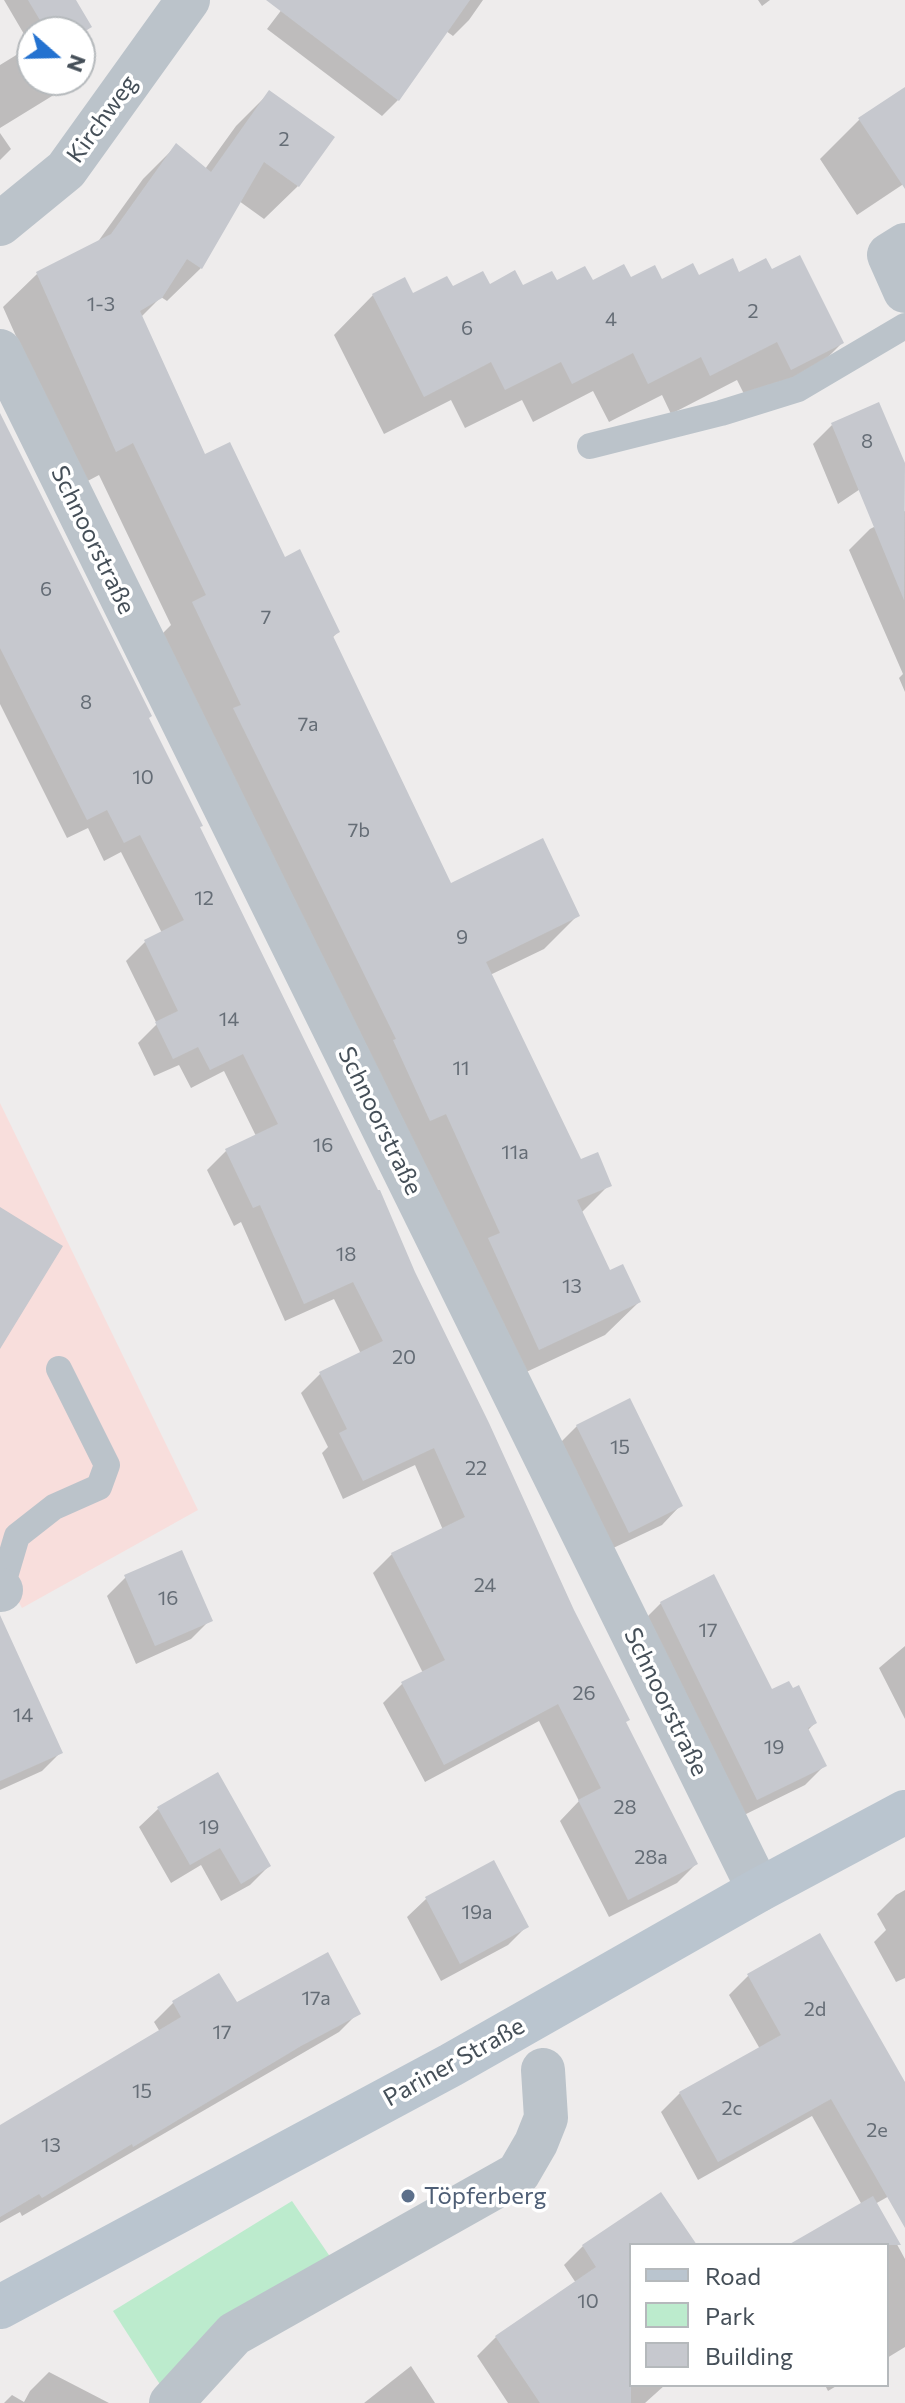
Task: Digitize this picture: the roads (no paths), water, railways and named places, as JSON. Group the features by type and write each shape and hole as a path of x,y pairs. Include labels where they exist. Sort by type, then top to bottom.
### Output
{"street":[{"name":"Kirchweg","path":"0,224 66,170 188,0"},
{"name":"Schnoorstraße","path":"0,351 759,1890"},
{"name":"Pariner Straße","path":"0,2307 451,2065 759,1890 905,1812"},
{"path":"171,2403 234,2334 518,2174 546,2118 543,2070"}],"lane":[{"path":"590,446 721,413 798,389 905,326"},
{"path":"0,1590 17,1536 54,1507 99,1487 107,1465 59,1369"}],"place":[{"name":"Töpferberg","path":"408,2196"}]}
